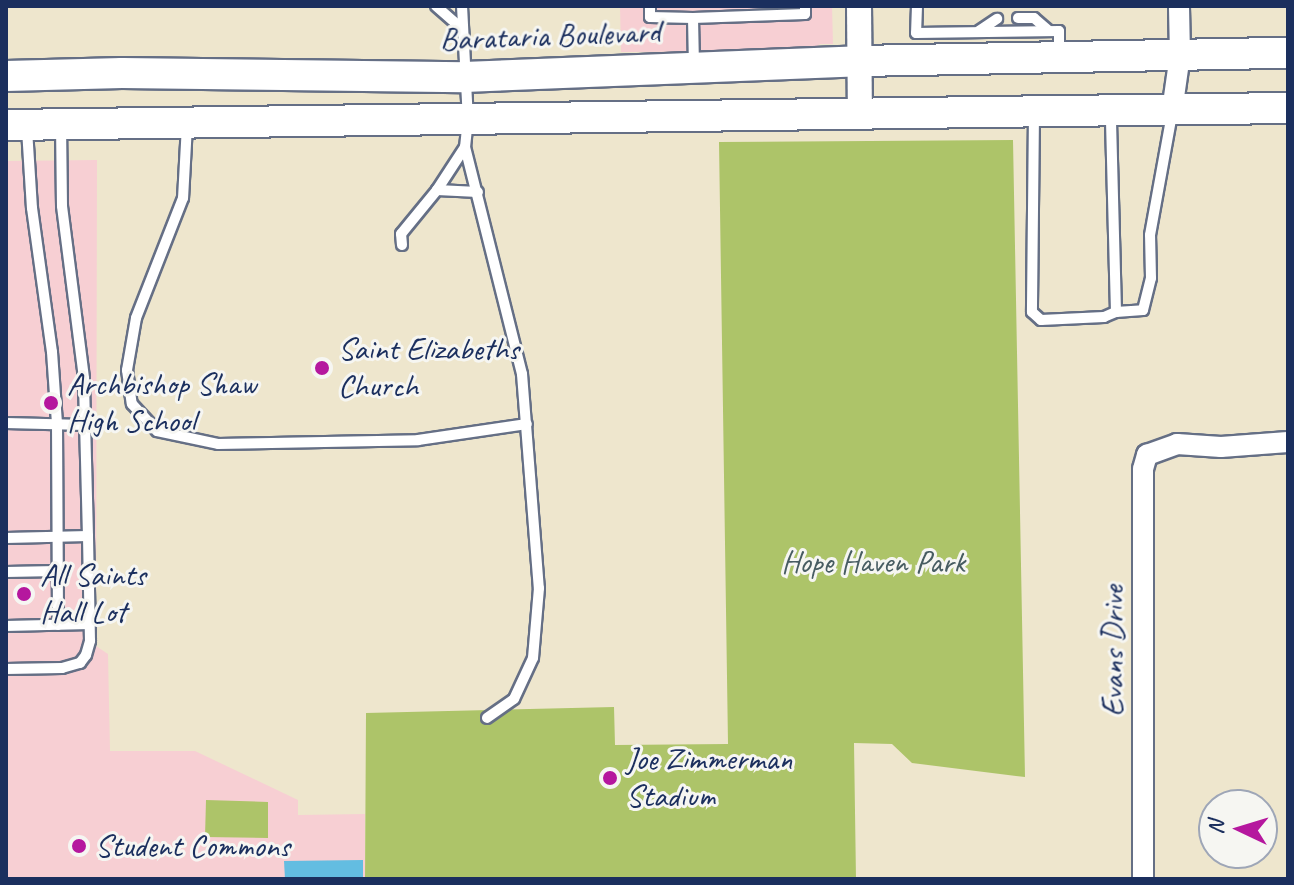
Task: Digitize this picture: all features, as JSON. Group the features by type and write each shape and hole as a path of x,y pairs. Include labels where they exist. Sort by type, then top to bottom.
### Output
{"main road":[{"name":"Barataria Boulevard","path":"6,76 138,73 464,77 859,61 1054,44 1180,55 1288,53"},
{"path":"16,125 187,123 466,133 860,112 1288,108"}],"street":[{"path":"859,6 860,112"},
{"path":"1172,111 1180,55 1179,6"},
{"name":"Evans Drive","path":"1143,879 1143,469 1147,455 1177,444 1221,447 1288,442"}],"lane":[{"path":"436,6 461,28"},
{"path":"462,6 466,133 522,374 539,588 533,658 514,699 487,718"},
{"path":"650,12 693,18 805,14 805,6"},
{"path":"917,6 916,33 977,32 1054,44"},
{"path":"693,18 694,67"},
{"path":"1018,18 1034,18 1054,44"},
{"path":"977,32 997,19"},
{"path":"1034,112 1030,229 1032,312 1041,320 1104,317 1116,312 1143,310 1151,278 1151,222 1172,111"},
{"path":"1111,112 1116,312"},
{"path":"187,123 183,198 136,318 127,370 132,404 157,431 233,444 418,440 527,424"},
{"path":"6,669 62,668 80,663 90,641 84,378 62,206 61,124"},
{"path":"16,125 32,208 52,352 57,423 58,625"},
{"path":"402,245 401,234 437,190 466,133"},
{"path":"437,190 478,192"},
{"path":"6,423 85,425"},
{"path":"6,538 88,536"},
{"path":"6,572 57,571"},
{"path":"6,626 90,624"}],"shaded area":[{"path":"620,6 832,6 833,44 820,44 812,51 621,52"},
{"name":"Archbishop Shaw High School","path":"97,160 96,646 108,654 110,751 195,751 298,800 298,815 365,814 365,879 6,879 6,161"}],"green space":[{"name":"Hope Haven Park","path":"1013,140 1025,777 912,763 892,744 854,743 856,879 365,879 366,713 614,707 615,745 728,744 719,142"},
{"path":"206,800 268,802 268,838 205,837"}],"water":[{"path":"363,860 363,879 285,879 284,861"}],"place":[{"name":"Saint Elizabeths Church","path":"322,368"},
{"name":"Archbishop Shaw High School","path":"51,403"},
{"name":"All Saints Hall Lot","path":"24,594"},
{"name":"Joe Zimmerman Stadium","path":"610,778"},
{"name":"Student Commons","path":"79,846"}]}
